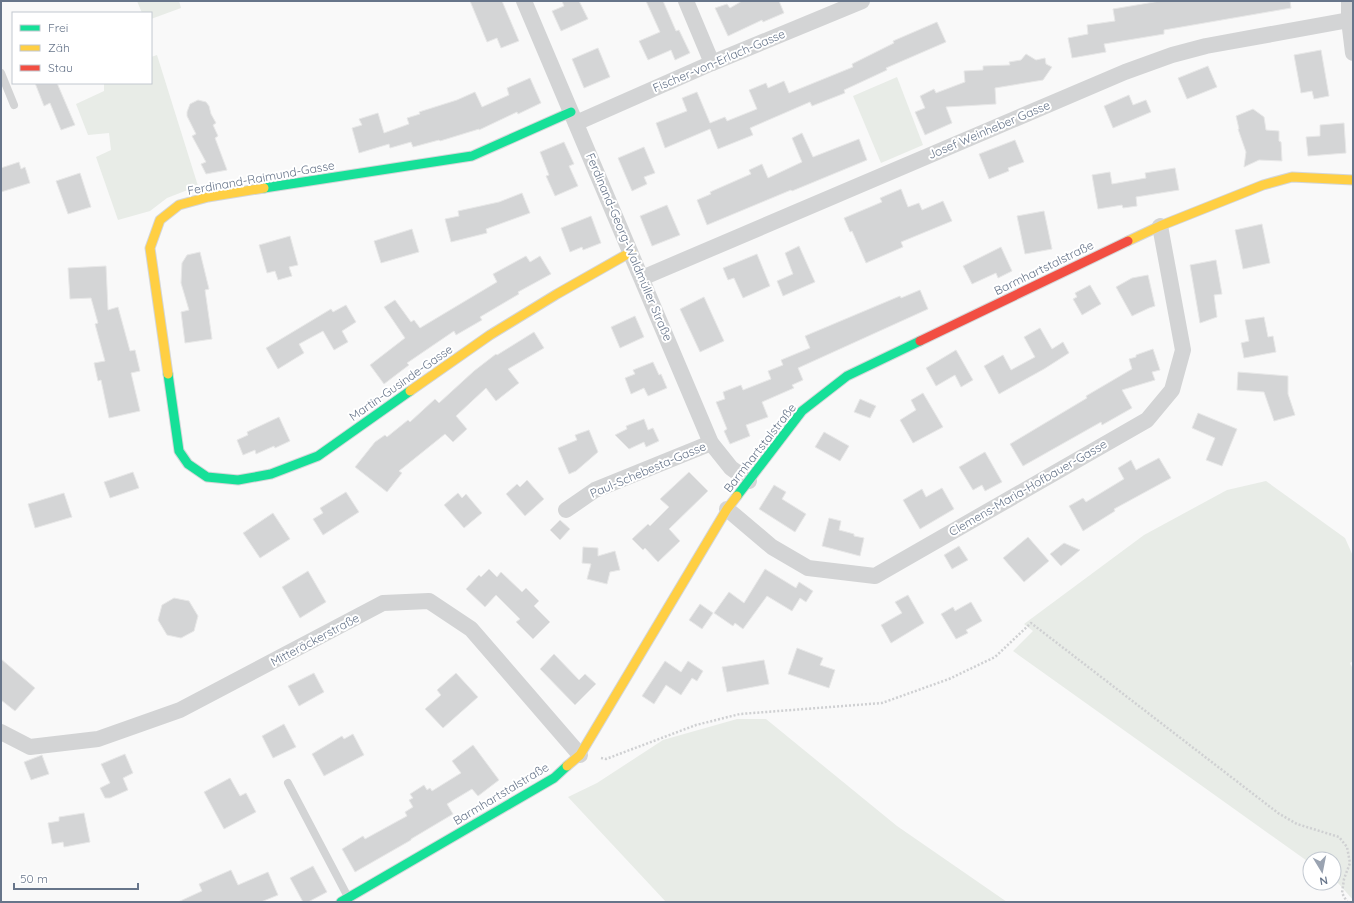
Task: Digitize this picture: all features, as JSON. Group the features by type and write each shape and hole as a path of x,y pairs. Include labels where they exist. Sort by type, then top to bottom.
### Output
{"street":[{"name":"Ferdinand-Georg-Waldmüller Straße","path":"524,1 711,444 731,468 749,481"},
{"path":"686,1 712,63"},
{"name":"Fischer-von-Erlach-Gasse","path":"574,117 712,63 862,1"},
{"path":"1349,1 1349,20 1353,53"},
{"name":"Josef Weinheber Gasse","path":"642,278 1132,70 1172,55 1206,46 1349,20"},
{"name":"Ferdinand-Raimund-Gasse","path":"179,451 150,248 160,220 179,205 208,197 472,156 574,117"},
{"name":"Barmhartstalstraße","path":"344,900 554,778 580,754 727,509 802,411 847,376 1160,226 1263,185 1292,177 1353,180"},
{"name":"Clemens-Maria-Hofbauer-Gasse","path":"727,509 772,547 808,568 875,576 1146,420 1172,390 1183,350 1160,226"},
{"name":"Martin-Gusinde-Gasse","path":"179,451 188,464 208,477 238,480 271,474 318,456 490,335 557,294 631,252"},
{"name":"Paul-Schebesta-Gasse","path":"566,510 595,490 711,444"},
{"name":"Mitteräckerstraße","path":"1,732 30,747 98,739 180,710 383,604 429,601 471,629 580,754"}],"lane":[{"path":"1,74 14,105"},
{"path":"288,783 344,900"}],"path":[{"path":"580,754 606,759 696,725 740,714 882,703 949,679 995,657 1032,623 1278,813 1297,824 1339,838 1347,847 1350,862 1344,879 1342,893 1347,902"}],"shaded area":[{"path":"137,1 179,1 181,8 152,19 152,12 142,12"},
{"path":"157,55 198,186 167,198 150,211 118,220 96,157 111,150 109,133 88,135 76,104 104,91 104,84 152,84 152,57"},
{"path":"897,77 923,145 881,163 853,96"},
{"path":"1266,481 1345,538 1353,556 1353,661 1350,663 1353,669 1353,900 1342,887 1342,851 1302,851 1302,857 1013,651 1033,631 1024,624 1144,535 1227,490"},
{"path":"737,719 766,719 897,826 1007,902 666,902 568,797 597,783 663,740"}],"building":[{"path":"470,1 502,1 519,41 501,48 497,38 487,42"},
{"path":"562,1 579,1 588,19 561,31 552,11 564,6"},
{"path":"646,1 663,1 676,31 679,30 690,53 675,60 671,50 648,60 639,41 660,32"},
{"path":"742,1 779,1 784,13 763,22 762,20 728,36 715,8 727,4 730,8"},
{"path":"1160,1 1290,1 1291,8 1164,30 1164,34 1104,44 1106,52 1072,58 1068,38 1088,34 1087,25 1115,21 1113,9"},
{"path":"937,22 946,42 886,68 887,70 844,90 845,93 812,106 810,102 750,128 753,135 718,149 710,129 665,148 656,123 687,111 682,98 697,92 710,123 725,117 727,121 757,109 749,90 766,83 768,88 784,81 789,93 853,67 852,64 894,43 893,41"},
{"path":"598,48 610,77 584,88 572,59"},
{"path":"1321,50 1329,96 1314,99 1312,91 1301,93 1294,55"},
{"path":"1026,54 1036,60 1045,58 1046,64 1052,67 1043,80 995,88 996,104 946,107 952,123 925,135 915,112 925,108 920,96 934,89 936,93 965,82 964,71 983,70 983,66 1010,65 1009,62 1021,60"},
{"path":"1208,66 1217,87 1187,99 1178,78"},
{"path":"530,78 541,103 518,114 517,112 479,130 440,141 413,147 411,142 390,148 389,144 359,153 352,128 362,125 359,119 378,113 384,133 409,124 407,118 420,114 419,112 457,100 475,92 482,107 509,95 507,88"},
{"path":"35,84 57,84 75,125 61,130 50,103 44,106"},
{"path":"1129,95 1133,105 1146,100 1151,112 1113,128 1104,106"},
{"path":"198,100 206,102 209,106 216,123 213,125 218,136 215,138 227,170 206,174 201,164 206,162 192,136 196,134 187,116 190,104"},
{"path":"1253,109 1264,117 1266,130 1279,131 1282,161 1259,160 1244,167 1246,152 1238,129 1236,116"},
{"path":"1344,123 1346,153 1308,156 1306,137 1320,136 1320,125"},
{"path":"802,133 813,157 859,139 867,160 707,225 697,200 711,194 710,192 751,174 749,170 762,164 768,178 802,162 792,138"},
{"path":"1015,140 1024,162 1008,168 1009,171 989,179 979,154"},
{"path":"564,142 574,164 569,166 578,186 555,196 546,176 549,175 540,152"},
{"path":"644,147 655,173 644,177 647,184 632,191 618,158"},
{"path":"19,162 21,169 25,167 30,183 1,192 1,168"},
{"path":"1175,168 1179,190 1136,197 1137,206 1123,208 1122,205 1098,209 1092,175 1110,172 1112,184 1146,178 1145,173"},
{"path":"80,173 91,207 68,214 56,181"},
{"path":"901,189 908,207 919,203 922,210 943,201 952,221 901,242 903,247 866,263 852,231 850,232 844,218 882,202 880,198"},
{"path":"522,193 530,213 486,229 487,233 451,242 445,219 459,216 458,211 499,202"},
{"path":"667,205 680,235 652,246 640,216"},
{"path":"1044,211 1052,249 1025,254 1017,216"},
{"path":"591,216 601,243 583,250 582,247 570,252 561,228"},
{"path":"1262,224 1270,263 1243,269 1235,230"},
{"path":"412,229 419,252 381,263 374,241"},
{"path":"290,236 298,265 289,267 292,276 278,280 275,271 267,273 259,245"},
{"path":"799,246 815,282 783,296 777,281 793,274 785,253"},
{"path":"1001,247 1012,271 998,278 996,273 972,284 963,266"},
{"path":"200,252 209,289 205,290 212,339 185,343 181,312 189,310 181,283 182,263 187,255"},
{"path":"757,254 770,286 743,298 734,278 728,280 723,268"},
{"path":"526,256 530,262 540,256 551,274 518,292 519,294 480,317 482,320 456,335 454,331 407,363 409,365 384,384 370,365 405,338 384,307 395,300 411,322 414,320 420,328 497,282 493,274"},
{"path":"1216,260 1222,294 1214,295 1217,317 1200,323 1190,265"},
{"path":"106,266 108,310 118,307 130,351 135,350 140,371 131,373 140,411 109,418 101,380 98,381 94,363 105,361 95,324 98,323 91,298 70,299 68,268"},
{"path":"1148,275 1155,306 1132,316 1116,287 1132,278"},
{"path":"1090,285 1101,304 1082,315 1073,299 1077,297 1075,293"},
{"path":"920,290 928,309 798,368 803,380 792,385 794,388 762,402 768,417 746,425 750,436 730,444 724,431 727,429 716,402 725,399 723,392 741,385 743,390 771,379 768,371 783,365 781,360 810,348 805,336 900,296 901,298"},
{"path":"704,297 724,341 700,352 680,309"},
{"path":"346,305 356,322 342,331 348,342 334,350 323,331 299,344 304,353 278,369 266,348 331,309 333,312"},
{"path":"635,316 644,337 620,348 611,327"},
{"path":"1264,317 1268,337 1273,336 1276,352 1244,358 1241,343 1249,341 1245,320"},
{"path":"1040,328 1052,349 1063,342 1069,353 999,394 984,366 1003,355 1011,370 1035,357 1024,337"},
{"path":"534,332 544,348 508,369 519,383 496,401 486,388 456,416 467,429 453,442 445,434 399,471 402,473 387,492 355,467 375,442 385,435 387,437 408,420 410,422 435,399 439,403 474,371 496,354 497,355"},
{"path":"1153,349 1160,370 1152,372 1155,380 1122,390 1132,408 1102,425 1101,422 1023,466 1010,444 1132,369 1129,359"},
{"path":"956,350 973,380 961,387 955,375 936,386 926,368"},
{"path":"653,362 659,375 661,374 667,388 648,396 644,388 631,394 625,378 635,374 633,370"},
{"path":"1238,372 1288,376 1288,394 1295,415 1274,421 1264,392 1237,390"},
{"path":"923,393 943,427 913,443 900,420 916,410 911,400"},
{"path":"860,399 876,406 870,418 854,412"},
{"path":"1198,413 1237,429 1222,466 1206,460 1215,438 1192,428"},
{"path":"279,417 290,441 256,454 255,450 243,455 237,440 248,435 247,432"},
{"path":"644,419 648,430 653,428 659,441 646,447 644,442 629,449 615,435 627,429 626,426"},
{"path":"589,430 598,452 576,471 569,474 558,448 577,440 575,435"},
{"path":"824,432 849,446 840,461 815,447"},
{"path":"985,452 1002,482 985,491 982,485 973,490 959,467"},
{"path":"1159,458 1171,478 1114,509 1115,511 1083,531 1069,506 1083,498 1086,502 1124,479 1118,468 1131,460 1136,470"},
{"path":"133,472 139,488 110,498 104,482"},
{"path":"689,472 708,491 669,529 680,541 658,562 645,548 643,550 632,539 648,524 650,526 669,507 660,499"},
{"path":"527,480 544,499 525,516 506,494 517,484 520,487"},
{"path":"774,485 786,492 782,499 806,514 795,532 759,509"},
{"path":"942,488 954,509 920,529 903,500 922,489 926,497"},
{"path":"346,492 359,512 323,535 313,519 323,513 320,508"},
{"path":"64,493 72,517 35,528 28,504"},
{"path":"458,493 462,498 466,494 482,513 464,528 444,505"},
{"path":"273,513 290,539 260,558 243,533"},
{"path":"829,518 841,521 839,530 864,538 860,556 822,546"},
{"path":"560,520 570,529 560,540 550,530"},
{"path":"1028,537 1049,561 1024,582 1003,558"},
{"path":"1064,543 1080,550 1061,566 1050,554"},
{"path":"959,546 968,560 952,569 944,555"},
{"path":"583,547 598,548 598,556 615,551 620,570 610,572 607,584 587,579 591,564 582,563"},
{"path":"489,569 497,577 501,572 522,592 526,588 539,601 534,606 550,622 533,639 516,622 520,619 496,595 485,607 466,589 479,575 481,577"},
{"path":"765,569 796,588 799,582 813,591 806,602 800,598 792,611 767,596 743,629 735,623 733,626 714,613 729,592 744,603"},
{"path":"308,571 326,602 300,618 282,587"},
{"path":"908,595 924,623 891,643 881,625 902,613 895,602"},
{"path":"174,598 189,601 198,616 194,631 181,638 167,635 158,620 162,605"},
{"path":"971,602 982,621 966,630 968,633 956,639 941,614 953,607 955,611"},
{"path":"700,604 713,613 702,629 689,620"},
{"path":"797,648 823,658 820,665 835,670 829,688 788,674"},
{"path":"554,654 579,680 585,674 596,684 575,705 540,669"},
{"path":"1,659 35,688 15,711 1,700"},
{"path":"764,660 769,684 727,692 722,667"},
{"path":"665,661 681,672 688,661 703,671 697,681 692,678 681,695 666,685 654,704 642,696"},
{"path":"314,673 324,692 299,706 288,686"},
{"path":"456,673 478,697 443,728 425,709 441,695 437,690"},
{"path":"284,724 296,747 273,758 262,736"},
{"path":"353,734 364,755 324,776 312,754 342,736 344,739"},
{"path":"473,745 499,780 478,796 472,789 447,804 453,814 355,872 342,849 363,836 365,839 407,816 405,812 413,807 409,800 413,798 410,794 424,785 427,790 430,788 432,791 461,773 452,761"},
{"path":"125,754 133,773 123,778 128,790 110,798 105,798 100,788 110,783 101,764"},
{"path":"42,755 49,774 31,780 24,762"},
{"path":"230,778 240,796 246,793 256,812 224,829 204,792"},
{"path":"84,813 90,842 64,847 63,842 52,844 48,823 59,821 59,817"},
{"path":"313,866 327,892 308,902 303,902 290,878"},
{"path":"231,870 238,885 268,872 278,895 261,902 178,902 202,891 199,884"}],"traffic: fast":[{"path":"264,188 472,156 571,112"},
{"path":"737,496 802,411 847,376 920,341"},
{"path":"168,374 179,451 188,464 207,477 238,480 271,474 318,456 410,391"},
{"path":"341,902 554,778 567,766"}],"traffic: slow":[{"path":"1128,241 1160,226 1263,185 1292,177 1353,180"},
{"path":"168,374 150,248 160,220 179,205 208,197 264,188"},
{"path":"410,391 490,335 557,294 631,252"},
{"path":"567,766 580,755 727,509 737,496"}],"traffic: jam":[{"path":"920,341 1128,241"}]}
